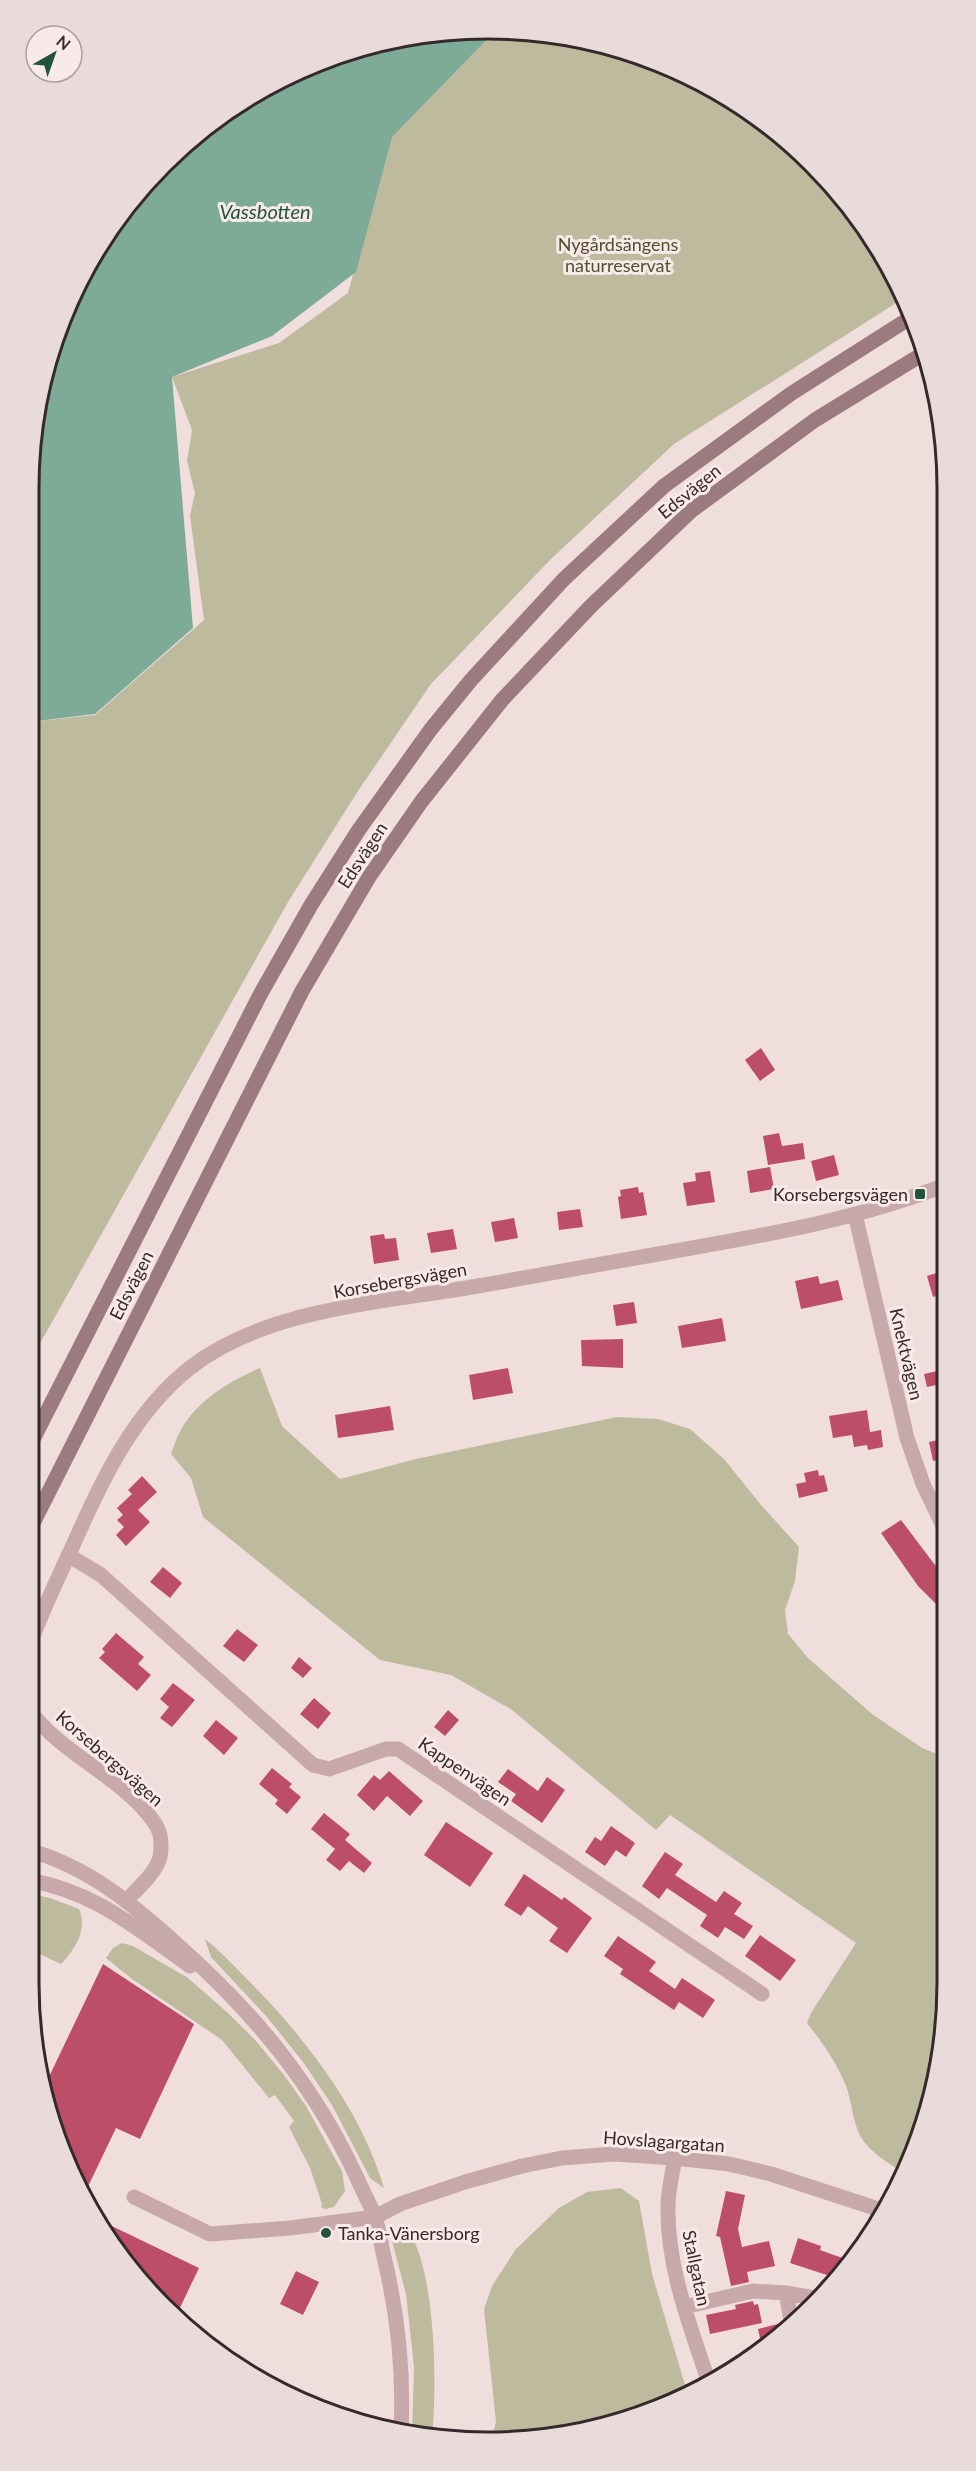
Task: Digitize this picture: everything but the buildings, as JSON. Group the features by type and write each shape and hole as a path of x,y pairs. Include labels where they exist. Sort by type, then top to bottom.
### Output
{"main road":[{"name":"Edsvägen","path":"39,1427 261,993 311,905 358,831 431,729 471,680 564,579 664,486 792,393 905,321"},
{"name":"Edsvägen","path":"39,1511 302,991 369,877 421,802 502,700 591,606 691,511 815,420 917,357"}],"street":[{"name":"Korsebergsvägen","path":"39,1620 113,1463 148,1409 192,1366 250,1334 287,1322 339,1310 729,1242 855,1214 937,1188"},
{"name":"Knektvägen","path":"855,1214 907,1438 923,1484 937,1513"},
{"name":"Kappenvägen","path":"68,1555 101,1575 313,1765 329,1769 387,1749 398,1749 762,1994"},
{"name":"Korsebergsvägen","path":"39,1721 48,1731 121,1789 155,1823 160,1840 159,1860 126,1900"},
{"path":"39,1853 63,1861 89,1874 126,1900 192,1957 279,2047 311,2094 341,2143 375,2217 394,2298 402,2379 401,2423"},
{"path":"39,1882 57,1885 98,1904 235,2000"},
{"name":"Hovslagargatan","path":"134,2197 210,2234 316,2226 375,2217 400,2204 522,2166 562,2158 614,2154 729,2164 771,2174 877,2209"},
{"name":"Stallgatan","path":"675,2158 668,2208 669,2238 684,2307 706,2375"},
{"path":"684,2307 753,2291 808,2297"},
{"path":"786,2293 791,2314"}],"green space":[{"name":"Nygårdsängens naturreservat","path":"459,40 517,40 576,48 632,63 687,85 712,99 784,150 826,192 844,215 877,264 897,302 674,444 551,559 431,684 358,791 288,902 39,1345 39,721 95,715 204,620 190,516 195,493 187,461 192,430 172,377 279,343 348,293 391,134 372,54 429,43"},
{"path":"260,1368 282,1426 340,1479 416,1459 617,1417 658,1419 690,1429 724,1459 799,1547 795,1581 785,1610 788,1634 808,1658 872,1714 922,1748 937,1754 936,2012 933,2042 922,2099 897,2168 865,2143 855,2122 842,2077 829,2053 807,2023 811,2013 856,1943 670,1815 656,1830 512,1710 451,1675 380,1660 203,1517 191,1478 171,1454 180,1431 197,1408 216,1392"},
{"path":"39,1896 79,1909 82,1924 79,1939 61,1964 39,1954"},
{"path":"205,1939 285,2020 326,2072 360,2129 374,2158 384,2188 370,2178 332,2105 303,2062 267,2017 211,1957"},
{"path":"122,1943 133,1946 188,1978 256,2041 284,2075 306,2106 342,2171 345,2191 334,2207 325,2209 321,2207 310,2168 289,2127 294,2121 275,2095 269,2098 222,2040 132,1979 106,1958 113,1948"},
{"path":"621,2188 639,2201 652,2274 686,2387 604,2417 547,2428 493,2432 496,2422 484,2309 492,2286 516,2249 559,2208 587,2192"},
{"path":"404,2224 415,2243 429,2296 434,2358 433,2428 412,2425 414,2367 406,2294 392,2241 395,2231"}],"water":[{"name":"Vassbotten","path":"487,39 392,137 356,272 272,336 172,377 193,628 95,714 39,721 39,488 43,429 54,372 73,316 99,263 150,192 192,150 264,99 316,73 372,54 429,43"}],"place":[{"name":"Korsebergsvägen","path":"920,1194"},
{"name":"Tanka-Vänersborg","path":"326,2233"}]}
